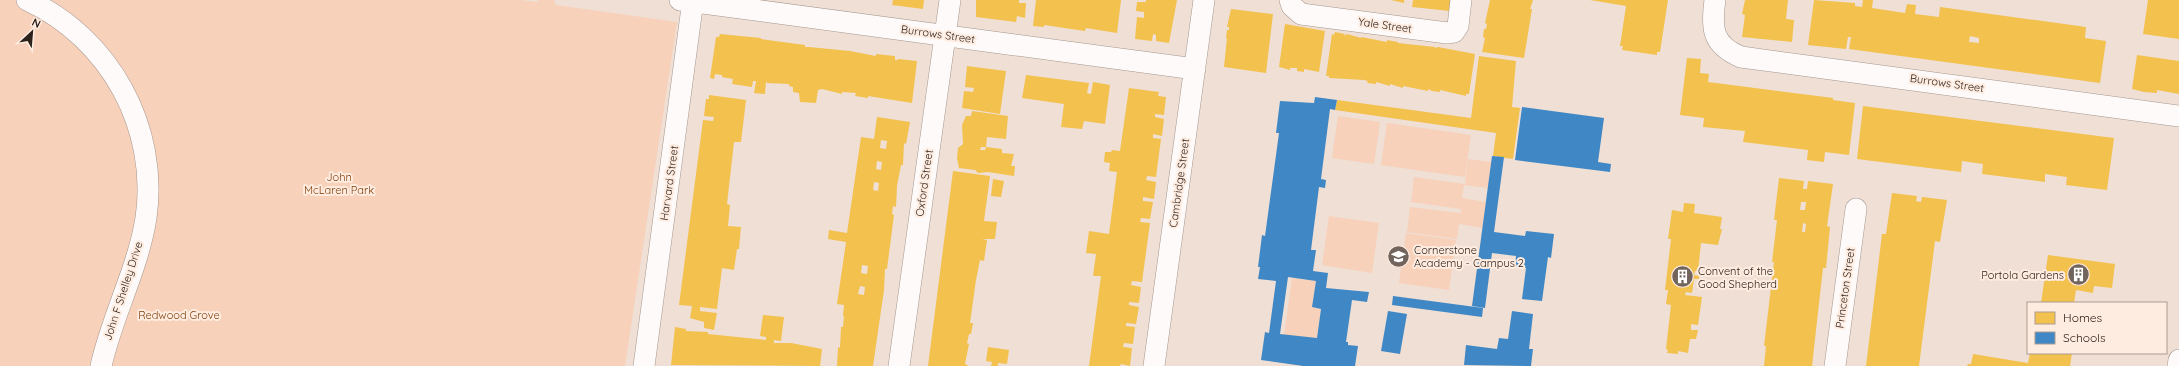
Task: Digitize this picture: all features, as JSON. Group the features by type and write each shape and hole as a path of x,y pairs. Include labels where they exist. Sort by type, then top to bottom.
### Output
{"street":[{"name":"John F Shelley Drive","path":"27,0 49,10 76,30 102,58 124,91 139,127 146,158 148,190 143,232 138,252 107,337 101,366"},
{"name":"Oxford Street","path":"899,366 950,0"},
{"name":"Cambridge Street","path":"1154,366 1204,0"},
{"name":"Yale Street","path":"1290,0 1292,6 1301,14 1447,33 1454,32 1458,26 1462,0"},
{"name":"Burrows Street","path":"1715,0 1713,24 1719,42 1732,53 1751,58 2179,116"},
{"name":"Burrows Street","path":"689,1 1195,69"},
{"name":"Harvard Street","path":"644,366 689,1"},
{"name":"Princeton Street","path":"1835,366 1856,209"},
{"path":"2178,366 2179,360"}],"green space":[{"name":"John McLaren Park","path":"0,0 521,0 537,2 538,0 554,0 556,5 677,22 625,366 0,366"},
{"path":"1338,116 1380,122 1374,164 1332,158"},
{"path":"1387,123 1471,135 1465,177 1381,165"},
{"path":"1468,159 1491,162 1488,188 1464,185 1462,198 1486,202 1483,228 1459,224 1457,239 1407,232 1410,207 1461,213 1461,209 1411,202 1414,177 1465,184"},
{"path":"1329,216 1379,223 1372,273 1322,265"},
{"path":"1406,233 1456,240 1449,290 1399,283"},
{"path":"1292,278 1316,281 1312,307 1321,309 1317,338 1284,335"}],"building: Homes":[{"path":"893,0 924,0 923,9 892,5"},
{"path":"976,0 1019,0 1019,3 1026,3 1025,18 1017,16 1016,22 976,17"},
{"path":"1036,0 1121,0 1117,33 1086,28 1085,31 1044,25 1044,27 1033,26"},
{"path":"1146,0 1177,0 1169,43 1156,41 1156,35 1153,34 1152,41 1135,39 1137,17 1144,18 1144,12 1136,11 1137,2 1146,2"},
{"path":"1391,0 1404,0 1404,3"},
{"path":"1413,0 1453,0 1450,11 1412,7"},
{"path":"1490,0 1533,0 1530,9 1532,9 1524,58 1482,52 1485,38 1483,37 1484,29 1486,29 1487,24 1485,23"},
{"path":"1590,0 1668,0 1660,52 1657,52 1657,55 1622,50 1623,46 1620,46 1626,6"},
{"path":"1745,0 1788,0 1786,19 1794,20 1792,42 1742,37 1745,15 1742,14"},
{"path":"1814,0 1855,3 1855,6 1862,7 1863,0 1873,0 1872,8 1905,13 1907,4 1916,5 1915,14 1939,17 1940,7 2086,27 2085,38 2106,41 2100,83 1849,49 1851,37 1848,37 1846,49 1808,45","holes":["1970,36 1979,38 1979,43 1969,42"]},
{"path":"2148,0 2179,0 2179,39 2143,34"},
{"path":"1231,9 1273,14 1266,73 1224,67 1227,30 1229,30 1229,27 1227,27"},
{"path":"1285,24 1325,31 1319,72 1304,69 1304,72 1297,71 1297,68 1290,68 1290,70 1279,67"},
{"path":"1335,32 1345,34 1344,36 1347,34 1361,38 1387,42 1387,40 1435,48 1438,47 1475,54 1469,94 1466,94 1466,96 1440,90 1440,92 1428,89 1428,91 1403,86 1403,88 1390,84 1390,86 1376,82 1376,84 1367,83 1368,81 1364,80 1329,78 1329,76 1326,76 1332,34 1334,35"},
{"path":"720,34 761,38 805,45 805,47 850,51 876,56 876,54 895,56 895,60 917,61 912,103 868,96 868,98 855,96 856,93 842,92 842,94 822,89 818,90 816,103 800,102 799,93 793,92 793,87 789,86 789,84 767,83 766,81 765,94 754,93 756,81 753,81 752,87 732,84 733,79 722,77 722,75 715,74 714,79 710,78 716,37 719,37"},
{"path":"2137,55 2179,61 2179,94 2157,90 2157,93 2144,92 2132,89"},
{"path":"1479,56 1516,61 1512,107 1520,108 1513,159 1493,156 1496,133 1335,110 1337,100 1471,118"},
{"path":"1687,58 1701,59 1700,73 1709,74 1708,82 1833,98 1833,100 1855,103 1849,155 1825,152 1824,162 1807,160 1808,150 1743,142 1745,131 1703,127 1704,118 1680,115"},
{"path":"967,66 1006,71 1000,114 962,108 964,91 973,92 974,88 965,87"},
{"path":"1026,75 1089,83 1087,93 1091,94 1093,82 1110,85 1105,124 1084,121 1082,129 1061,127 1064,104 1022,98"},
{"path":"1129,88 1159,92 1158,96 1166,97 1164,115 1155,114 1155,117 1164,119 1162,136 1153,134 1153,138 1161,139 1156,177 1147,176 1146,180 1156,182 1154,199 1143,197 1143,201 1153,202 1150,219 1141,218 1140,222 1150,223 1142,282 1132,281 1131,285 1141,287 1139,303 1129,302 1129,305 1139,307 1136,324 1126,323 1126,326 1135,327 1133,344 1124,343 1123,347 1132,348 1130,366 1121,364 1120,366 1089,366 1101,276 1093,276 1096,254 1086,253 1089,231 1109,234 1117,172 1109,171 1110,163 1104,162 1105,152 1111,152 1112,150 1120,151"},
{"path":"709,95 746,100 741,142 734,142 727,204 730,205 728,226 741,227 739,249 737,249 734,270 722,268 717,309 700,307 700,311 717,313 714,330 704,328 704,322 690,318 692,306 679,305 703,120 713,121 714,117 704,116 706,99 709,99"},
{"path":"1863,106 2114,138 2107,190 2066,185 2067,177 2045,174 2045,182 1982,174 1983,164 1962,161 1961,172 1857,159"},
{"path":"972,111 1008,116 1006,139 987,137 986,147 1002,149 1002,153 1014,154 1011,166 1015,166 1014,176 988,172 978,173 975,170 959,168 957,158 958,148 963,144 962,125 966,116 971,116","holes":["981,147 986,147 985,150 980,150"]},
{"path":"877,117 910,122 906,144 904,143 903,165 901,165 897,186 896,207 893,206 892,214 894,215 887,269 885,269 884,290 873,366 837,366 841,327 843,327 844,305 837,304 846,242 828,239 829,230 847,233 861,137 874,139","holes":["881,140 887,141 886,149 880,148","877,161 882,162 881,170 876,169","874,182 879,183 878,191 873,190","862,265 868,266 867,274 861,273","860,286 865,287 864,295 858,294"]},
{"path":"953,171 990,176 984,221 997,222 995,239 982,239 987,240 984,261 980,260 976,280 970,323 973,323 971,334 969,334 967,343 969,344 965,364 969,366 928,366"},
{"path":"1779,178 1804,181 1803,189 1807,189 1808,181 1833,184 1827,226 1830,227 1826,268 1823,268 1812,366 1764,366 1766,346 1764,346 1774,262 1772,262 1777,220 1774,220","holes":["1801,202 1806,202 1805,210 1800,210","1803,223 1806,224 1805,232 1802,232"]},
{"path":"993,179 1004,181 1001,197 991,196"},
{"path":"1892,193 1917,196 1916,201 1921,202 1922,197 1947,200 1940,242 1935,241 1919,366 1866,366 1882,234 1886,234"},
{"name":"Convent of the Good Shepherd","path":"1684,203 1695,204 1694,213 1722,217 1720,229 1722,229 1718,245 1701,243 1698,271 1695,271 1694,275 1699,276 1699,279 1694,279 1692,293 1686,292 1685,295 1702,297 1698,325 1691,324 1691,330 1698,330 1696,339 1690,339 1688,353 1678,351 1678,354 1667,353 1668,350 1666,349 1671,305 1666,304 1668,290 1665,290 1671,239 1668,239 1672,210 1683,212"},
{"name":"Portola Gardens","path":"2048,255 2115,264 2112,288 2094,286 2093,293 2076,290 2074,302 2041,302"},
{"path":"763,315 784,317 781,341 774,340 774,343 791,343 822,349 820,366 671,365 675,327 686,329 686,331 708,332 708,334 766,340 766,337 760,336"},
{"path":"988,347 1009,350 1007,364 998,363 998,366 991,366 992,362 986,361"},
{"path":"1973,354 2028,363 2030,354 2072,354 2070,366 1967,366 1968,364 1971,364"}],"building: Schools":[{"path":"1315,97 1337,100 1335,110 1330,109 1321,179 1326,180 1325,188 1319,187 1311,250 1316,250 1313,271 1328,273 1326,288 1369,292 1367,302 1352,300 1346,342 1348,342 1348,345 1358,346 1355,366 1303,366 1261,360 1265,332 1269,333 1276,281 1258,279 1260,267 1258,267 1262,235 1265,236 1279,133 1276,133 1280,101 1314,103","holes":["1288,277 1316,281 1312,307 1321,309 1317,338 1280,334"]},
{"path":"1522,107 1604,118 1598,162 1611,164 1610,172 1515,160"},
{"path":"1492,156 1504,157 1494,232 1525,236 1526,231 1554,234 1551,258 1548,257 1542,301 1522,299 1526,268 1515,266 1516,256 1492,253 1485,308 1472,306"},
{"path":"1393,296 1483,308 1482,317 1392,305"},
{"path":"1388,311 1407,314 1400,354 1381,351"},
{"path":"1512,311 1533,314 1529,349 1533,349 1531,366 1464,365 1466,345 1497,349 1499,338 1508,339"}],"place":[{"name":"Cornerstone Academy - Campus 2","path":"1399,256"},
{"name":"Portola Gardens","path":"2079,275"},
{"name":"Convent of the Good Shepherd","path":"1683,277"}],"park label":[{"name":"Redwood Grove","path":"179,315"}]}
